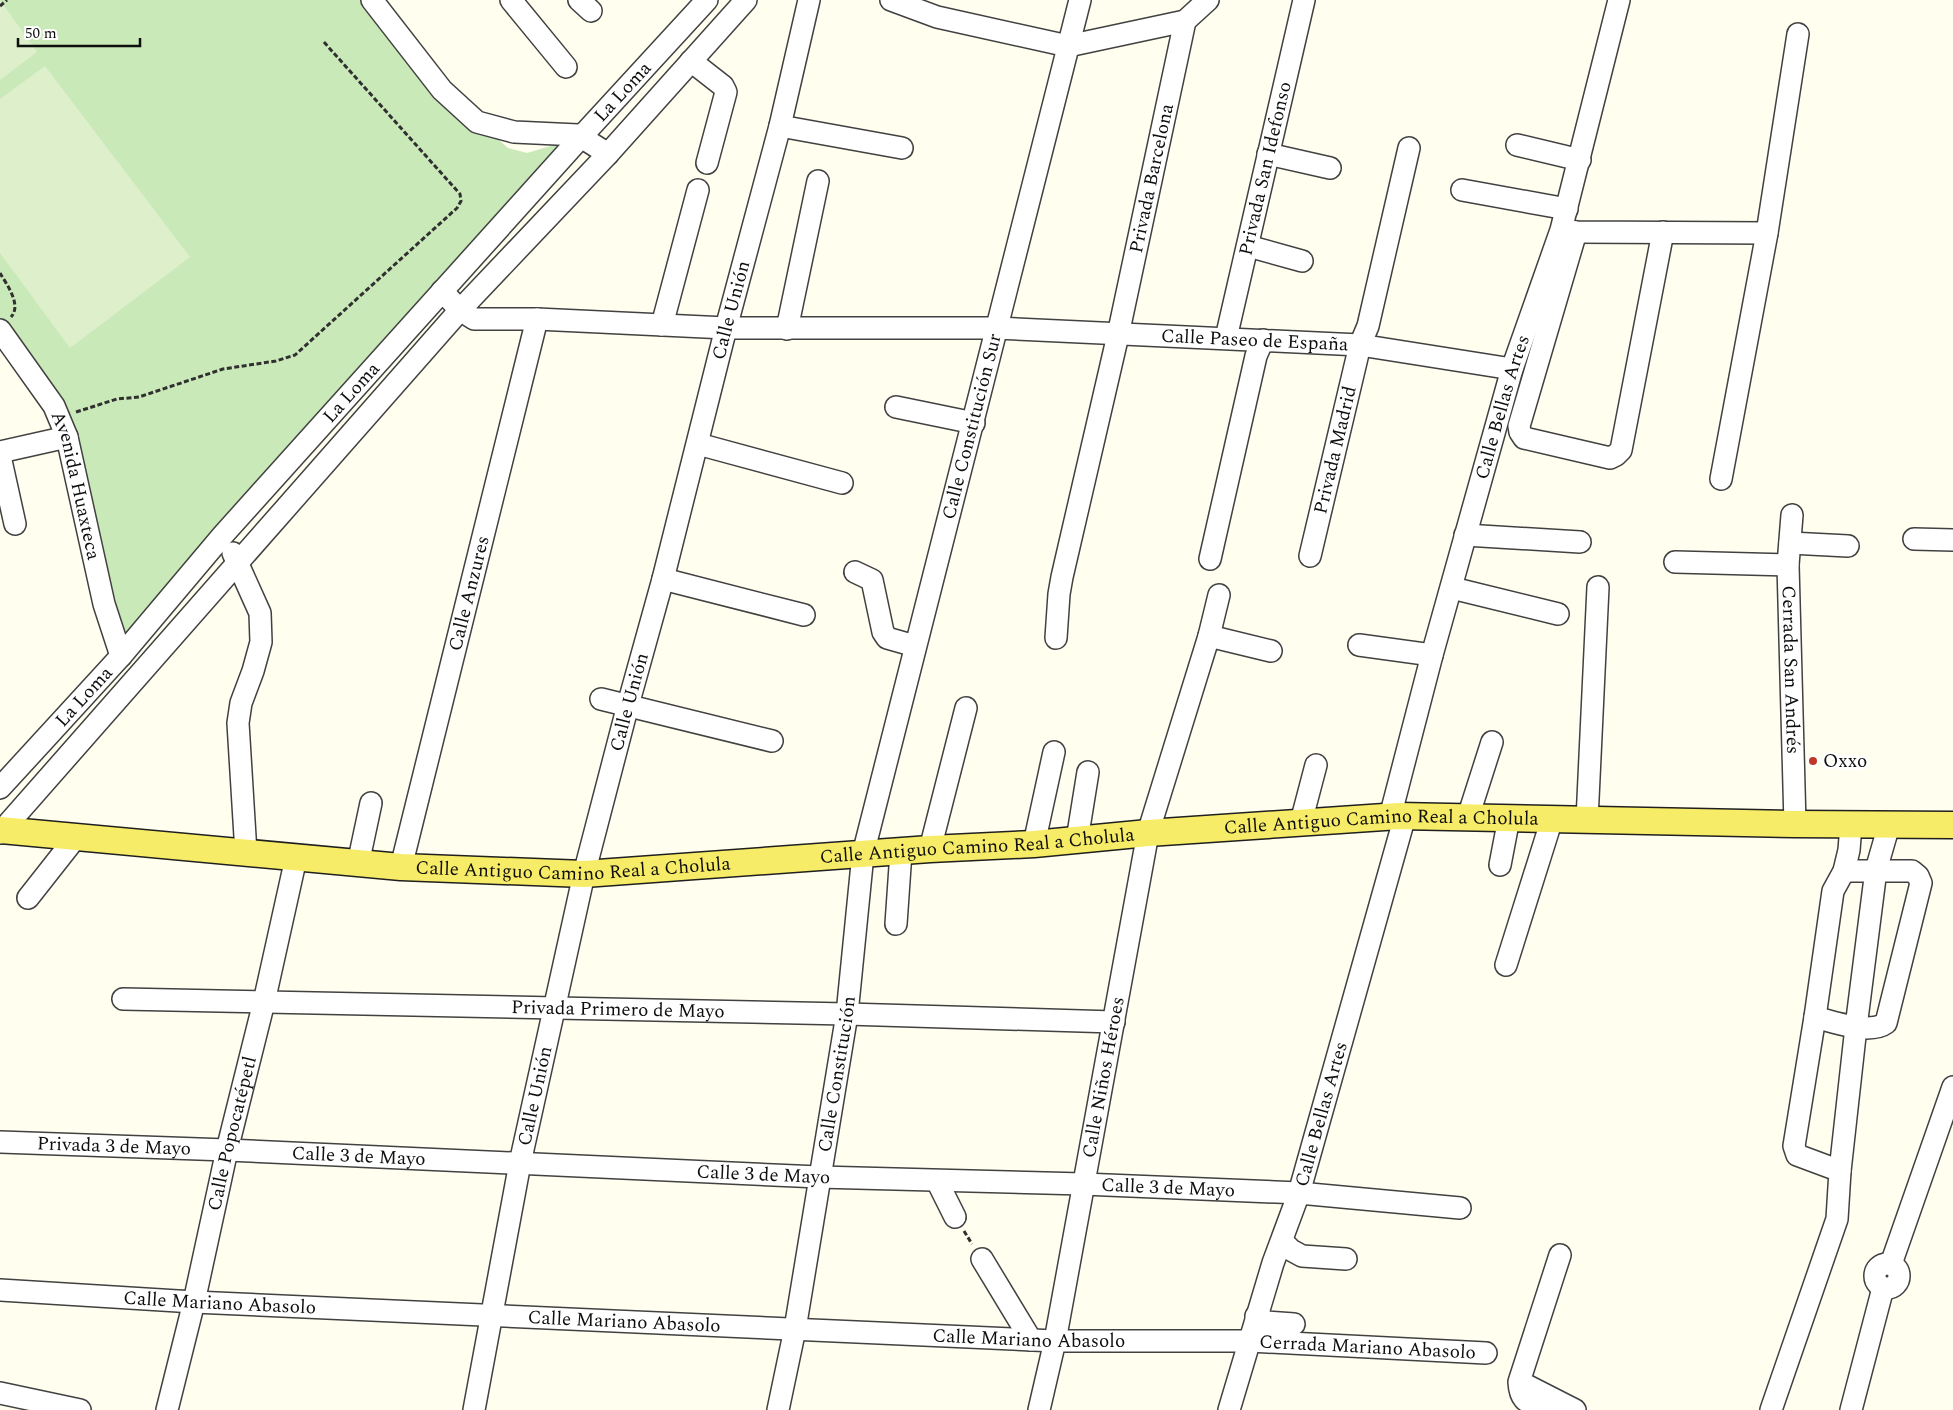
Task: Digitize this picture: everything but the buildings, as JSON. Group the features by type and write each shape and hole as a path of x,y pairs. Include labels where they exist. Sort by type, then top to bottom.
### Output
{"main road":[{"name":"Calle Antiguo Camino Real a Cholula","path":"1,831 358,864 584,874 930,849 1034,844 1148,833 1397,816 1851,825 1953,825"}],"street":[{"path":"372,0 442,90 477,122 514,132 581,136 608,154"},
{"path":"511,0 566,66"},
{"name":"La Loma","path":"1,785 121,656 223,535 581,136 707,0"},
{"path":"1,831 460,310 608,154 746,0"},
{"name":"Calle Unión","path":"474,1410 520,1163 584,874 663,579 726,328 780,126 809,0"},
{"path":"891,0 938,16 1068,46 1185,21 1208,0"},
{"name":"Calle Constitución Sur","path":"862,854 974,423 996,328 1080,0"},
{"name":"Privada San Idefonso","path":"1226,338 1304,0"},
{"name":"Calle Bellas Artes","path":"1229,1410 1256,1316 1299,1193 1397,816 1432,656 1512,370 1569,231 1567,209 1619,0"},
{"name":"Privada Barcelona","path":"1056,638 1062,577 1118,334 1185,21"},
{"path":"1721,479 1767,233 1798,34"},
{"path":"691,61 723,86 726,92 707,164"},
{"path":"780,126 902,148"},
{"path":"1517,145 1580,160"},
{"name":"Privada Madrid","path":"1310,556 1360,344 1368,326 1408,148"},
{"path":"1268,154 1330,168"},
{"path":"787,329 818,181"},
{"path":"662,326 698,190"},
{"path":"1462,190 1567,209"},
{"path":"1663,232 1621,450 1610,458 1524,438 1519,426 1569,231 1767,233"},
{"path":"1248,246 1302,260"},
{"path":"442,291 460,310"},
{"name":"Calle Paseo de España","path":"460,310 474,319 537,319 726,328 996,328 1360,344 1512,370"},
{"name":"Calle Anzures","path":"401,867 537,319"},
{"name":"Avenida Huaxteca","path":"5,324 54,406 67,437 104,604 121,656"},
{"path":"1210,559 1256,356 1262,340"},
{"path":"896,407 974,423"},
{"path":"0,452 67,437"},
{"path":"698,444 842,483"},
{"path":"0,456 15,524"},
{"name":"Cerrada San Andrés","path":"1792,515 1788,565 1795,824"},
{"path":"223,535 238,563 260,613 261,642 241,703 238,724 246,853"},
{"path":"1465,535 1580,542"},
{"path":"1914,540 1953,540"},
{"path":"1790,543 1848,546"},
{"path":"1675,562 1788,565"},
{"path":"855,572 872,580 883,632 887,638 916,646"},
{"path":"663,579 804,615"},
{"path":"1587,820 1598,587"},
{"path":"1452,588 1558,614"},
{"name":"Calle Niños Héroes","path":"1039,1410 1055,1341 1148,833 1209,636 1219,596"},
{"path":"1209,636 1271,651"},
{"path":"1359,645 1432,656"},
{"path":"601,699 772,741"},
{"path":"930,849 966,708"},
{"path":"1468,817 1492,742"},
{"path":"1034,844 1054,752"},
{"path":"1300,822 1316,765"},
{"path":"1077,840 1088,772"},
{"path":"358,864 371,803"},
{"path":"1500,865 1509,818"},
{"path":"1506,965 1552,819"},
{"path":"1840,1171 1797,1155 1794,1146 1833,890 1844,871 1849,850 1851,825"},
{"path":"1771,1410 1837,1219 1840,1171 1856,1027 1876,870 1889,825"},
{"path":"28,898 76,837"},
{"path":"896,924 901,852"},
{"name":"Calle Constitución","path":"778,1410 795,1329 847,1014 862,854"},
{"name":"Calle Popocatépetl","path":"167,1410 194,1302 227,1150 264,1002 296,858"},
{"path":"1815,1017 1856,1027 1879,1027 1886,1023 1921,883 1918,876 1912,872 1844,871"},
{"name":"Privada Primero de Mayo","path":"123,999 847,1014 1114,1022"},
{"path":"1850,1410 1883,1288 1876,1282 1875,1272 1882,1265 1892,1264 1953,1087"},
{"name":"Privada 3 de Mayo","path":"0,1142 227,1150"},
{"name":"Calle 3 de Mayo","path":"227,1150 819,1177 1083,1184 1299,1193"},
{"path":"937,1181 955,1218"},
{"path":"1299,1193 1460,1208"},
{"path":"1282,1240 1291,1250 1302,1256 1346,1260"},
{"path":"1543,1410 1523,1399 1520,1391 1520,1382 1560,1255"},
{"path":"982,1259 1031,1340"},
{"name":"Calle Mariano Abasolo","path":"0,1290 194,1302 1055,1341 1250,1341"},
{"path":"1256,1316 1267,1322 1294,1324"},
{"name":"Cerrada Mariano Abasolo","path":"1250,1341 1486,1353"},
{"path":"1520,1382 1575,1410"},
{"path":"0,1393 44,1406 80,1410"}],"path":[{"path":"0,6 7,0"},
{"path":"59,418 117,399 139,397 223,369 276,361 295,355 457,208 461,201 460,194 323,41"},
{"path":"0,273 10,289 15,304 14,314 5,324"},
{"path":"955,1218 982,1259"}],"green space":[{"path":"0,0 372,0 442,90 508,148 527,153 581,137 121,656 67,437 0,330"},
{"path":"0,0 37,52 0,80"},
{"path":"45,66 190,257 70,348 0,253 0,99"}],"place":[{"name":"Oxxo","path":"1813,761"}]}
